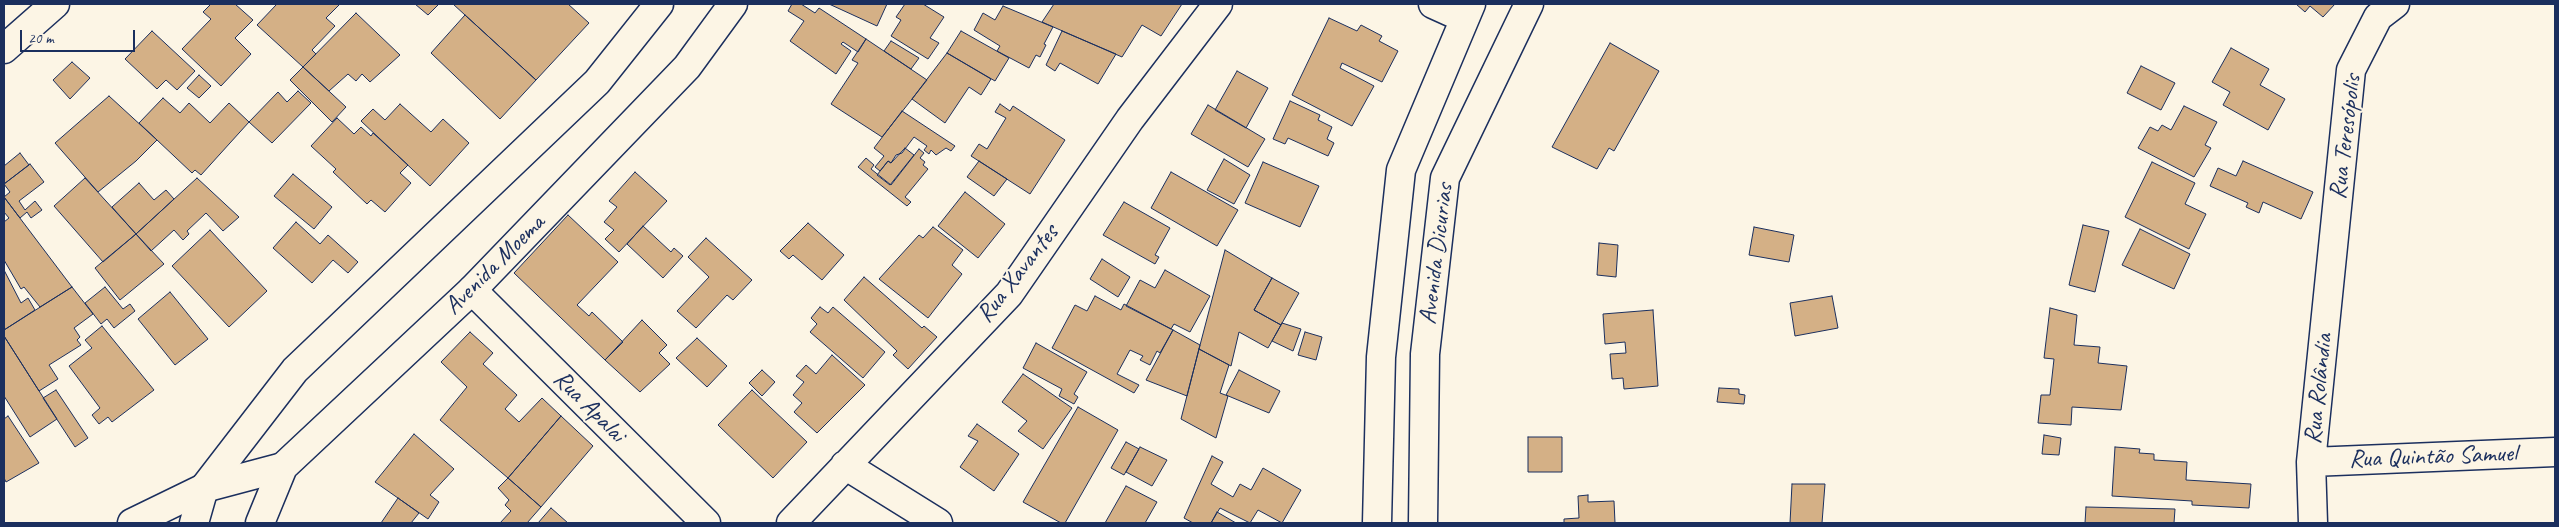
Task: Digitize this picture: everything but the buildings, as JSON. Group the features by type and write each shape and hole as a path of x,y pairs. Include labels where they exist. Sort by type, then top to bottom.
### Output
{"street":[{"path":"4,49 55,4"},
{"path":"194,523 204,488 295,370 597,82 659,4"},
{"name":"Avenida Moema","path":"260,523 283,467 472,290 687,67 733,4"},
{"name":"Rua Xavantes","path":"791,523 1009,294 1130,119 1218,4"},
{"path":"1433,4 1467,11"},
{"name":"Avenida Dicurias","path":"1422,523 1425,354 1445,178 1529,4"},
{"name":"Rua Teresópolis","path":"2332,255 2351,70 2378,17 2395,4"},
{"name":"Avenida Dicurias","path":"1377,523 1381,357 1401,170 1467,11"},
{"name":"Rua Rolândia","path":"2313,523 2311,462 2332,255"},
{"name":"Rua Apalai","path":"472,290 706,523"},
{"name":"Rua Quintão Samuel","path":"2311,462 2555,452"},
{"path":"845,465 938,523"},
{"path":"132,523 204,488 283,467"}]}
